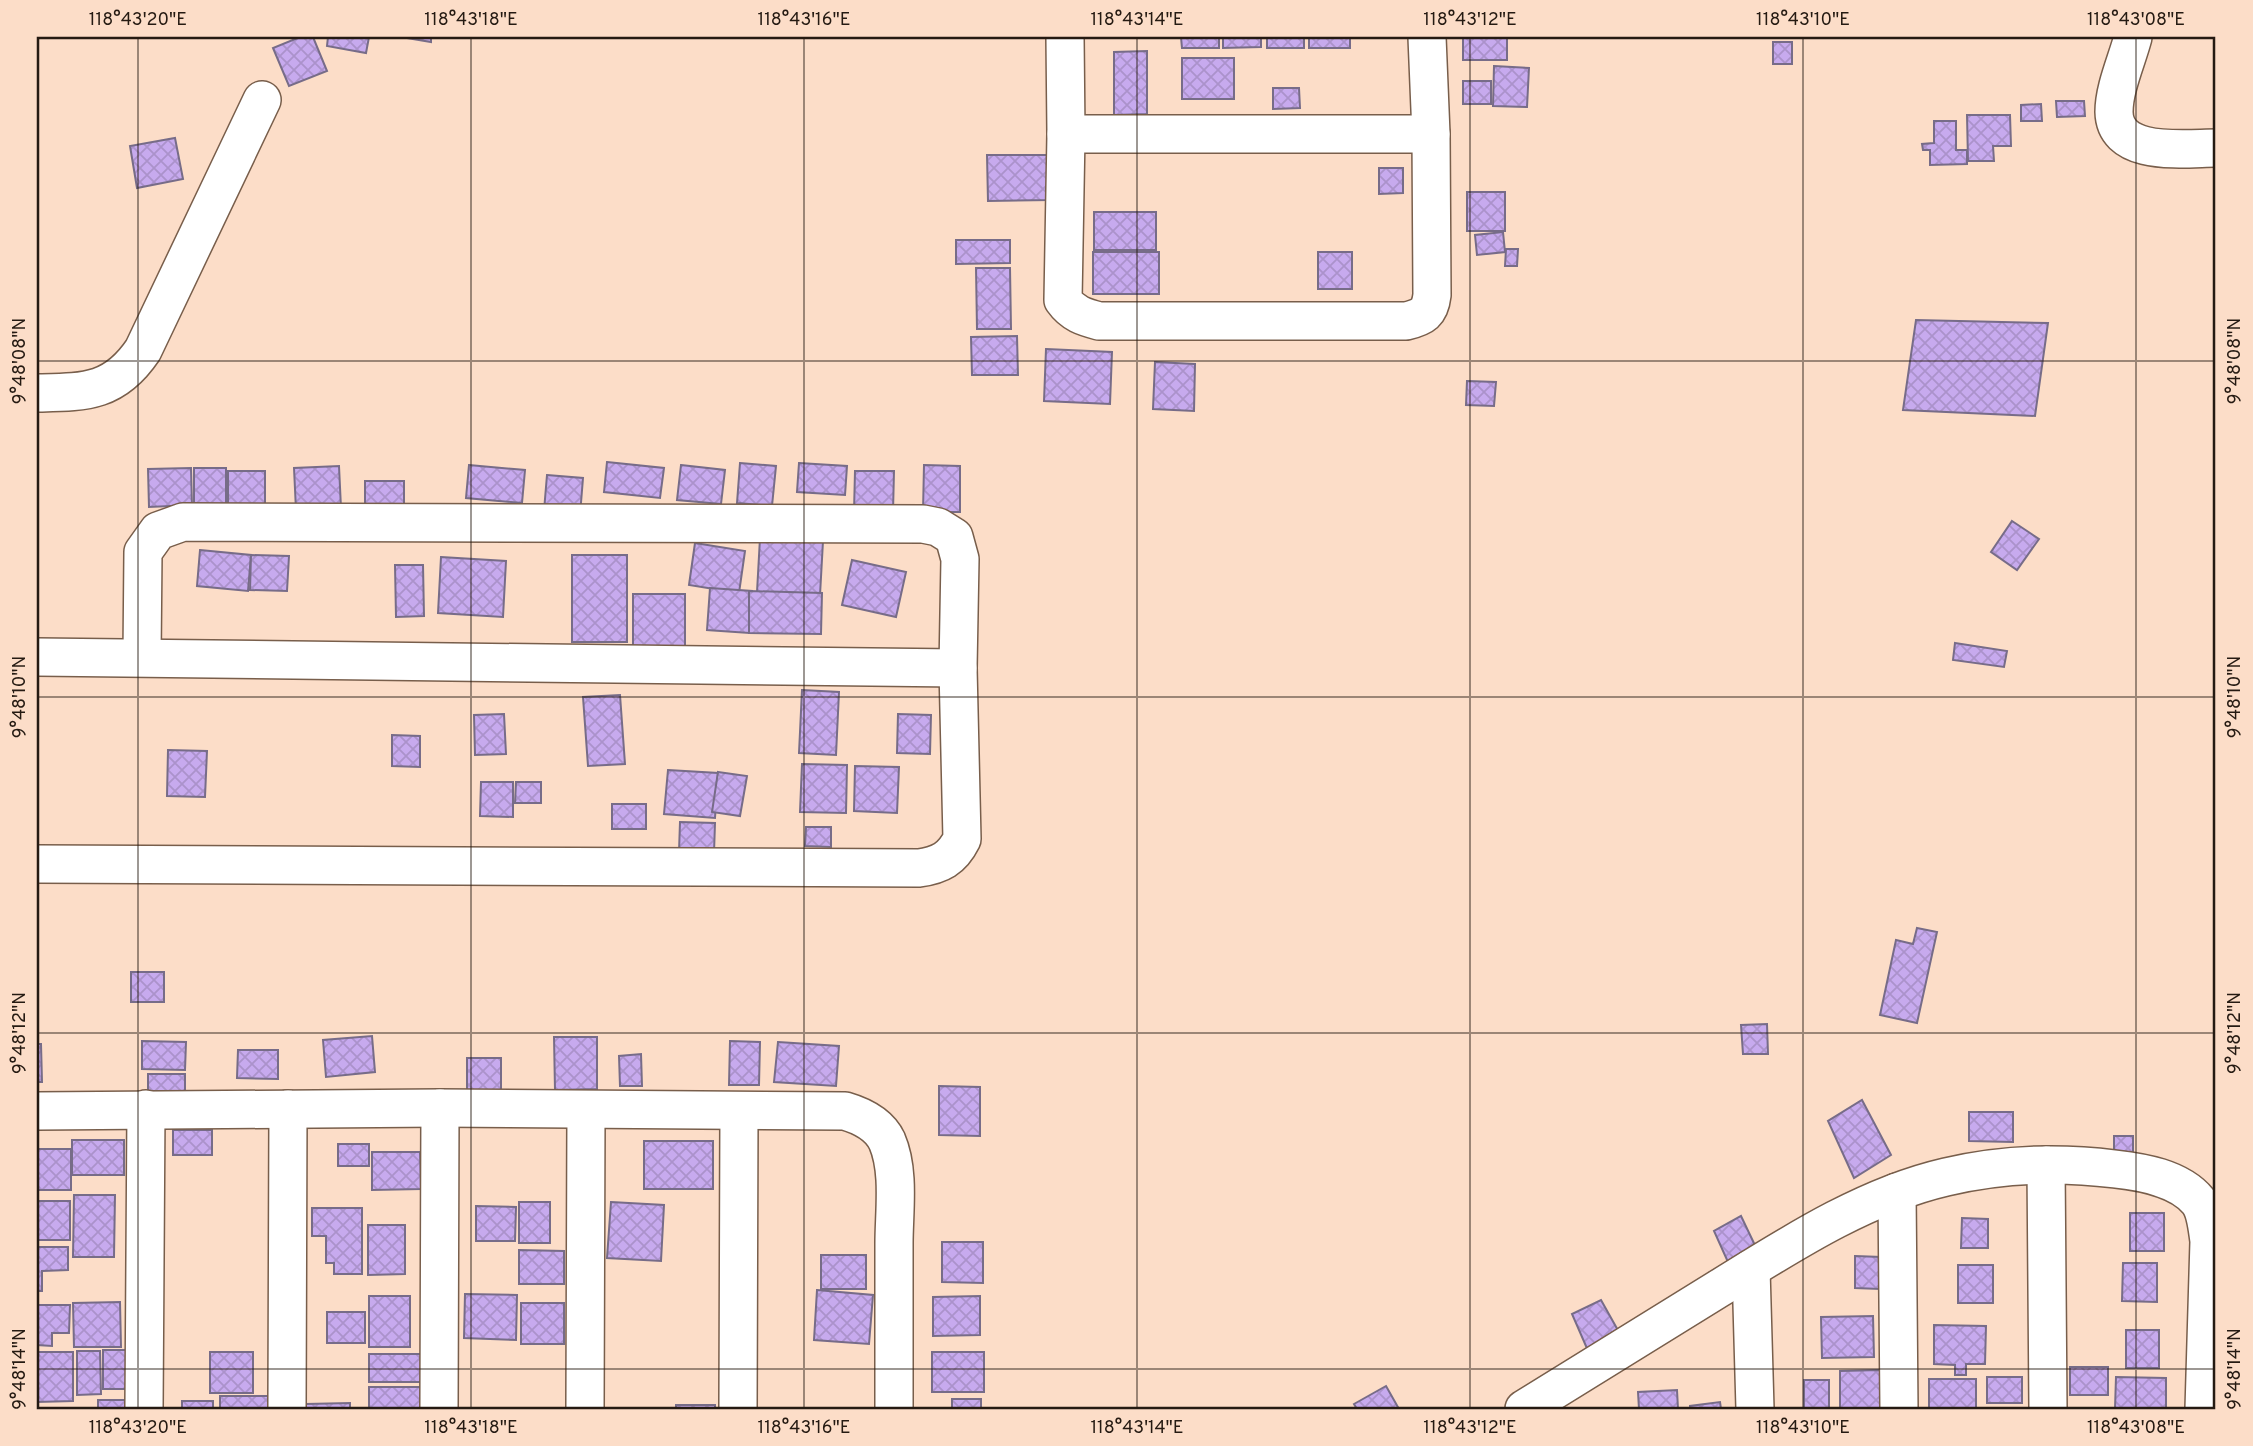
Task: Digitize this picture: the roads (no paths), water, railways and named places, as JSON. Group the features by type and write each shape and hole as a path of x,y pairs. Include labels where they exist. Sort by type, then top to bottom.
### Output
{"street":[{"path":"1065,37 1063,300 1069,309 1081,317 1099,321 1406,321 1421,318 1428,312 1432,295 1431,134 1427,37"},
{"path":"2133,37 2114,110 2117,127 2127,138 2142,145 2216,148"},
{"path":"37,393 102,388 120,378 134,364 144,350 262,100"},
{"path":"1066,134 1431,134"},
{"path":"37,864 891,868 936,866 956,851 962,839 958,547 947,531 923,524 183,522 158,531 144,552 142,656"},
{"path":"37,657 142,656 958,668"},
{"path":"439,1108 439,1409"},
{"path":"37,1111 439,1108 845,1111 862,1116 876,1126 887,1140 891,1157 894,1196 894,1409"},
{"path":"144,1409 146,1109"},
{"path":"287,1409 288,1109"},
{"path":"585,1409 586,1111"},
{"path":"738,1409 739,1112"},
{"path":"1524,1409 1751,1269 1829,1224 1897,1192 1945,1177 1994,1168 2078,1164 2157,1176 2197,1200 2205,1217 2209,1241 2204,1409"},
{"path":"2046,1165 2048,1409"},
{"path":"1897,1192 1899,1409"},
{"path":"1751,1269 1755,1409"}]}
